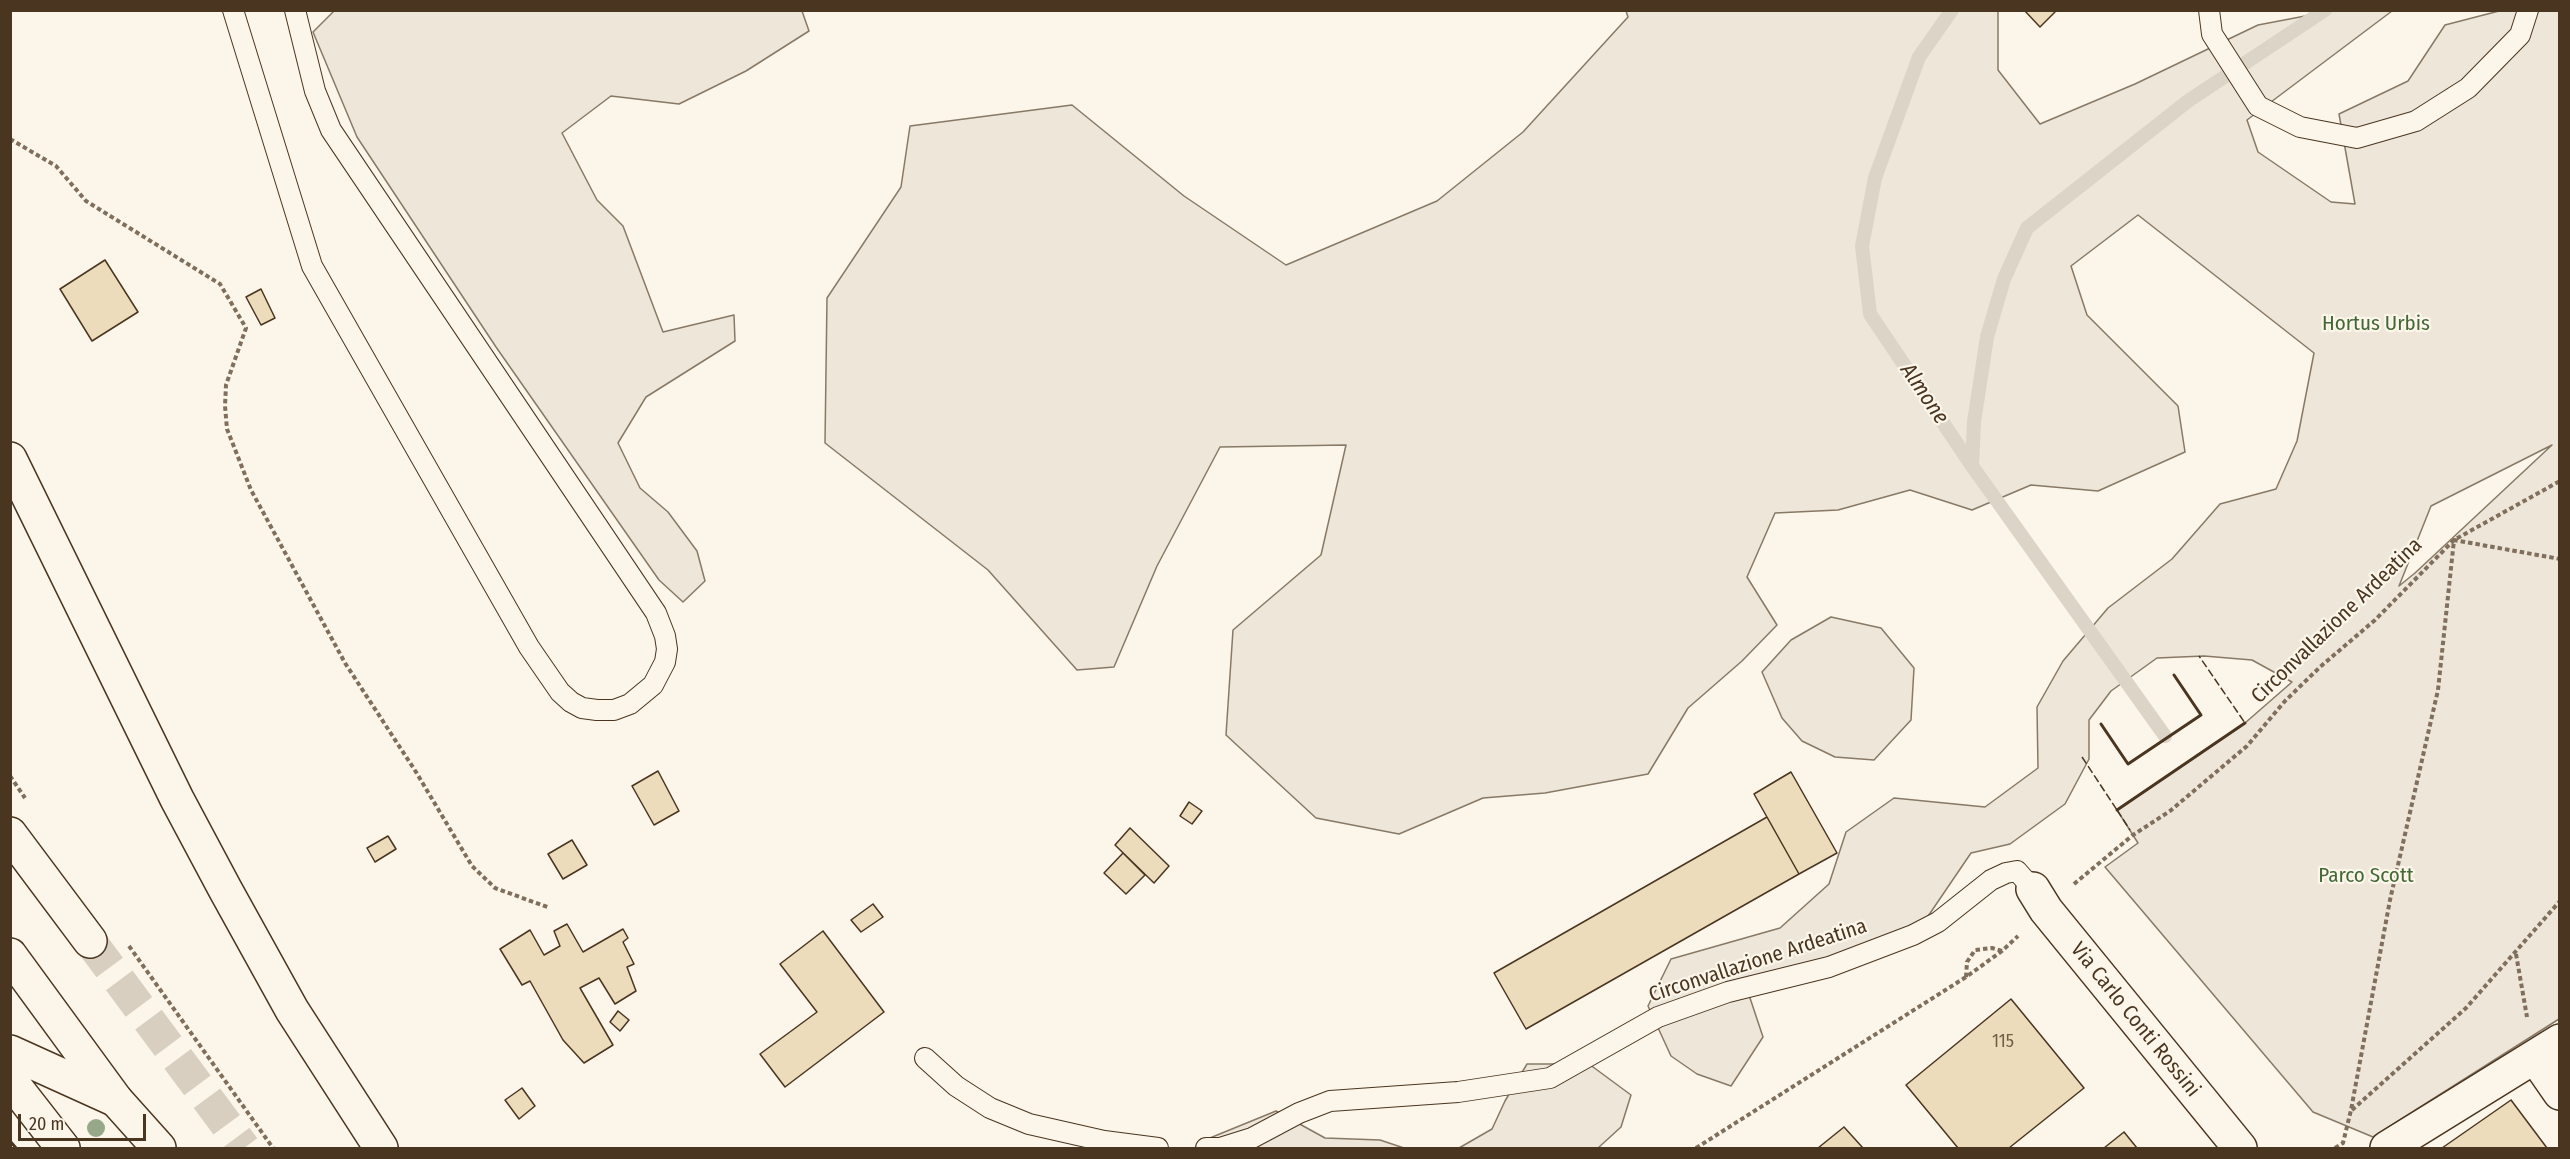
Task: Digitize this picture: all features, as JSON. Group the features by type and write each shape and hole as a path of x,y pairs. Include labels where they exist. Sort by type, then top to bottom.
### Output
{"main road":[{"path":"10,459 156,758 214,869 292,1010 381,1149"},
{"path":"10,834 90,941"},
{"name":"Via Carlo Conti Rossini","path":"2033,890 2046,910 2240,1149"},
{"path":"10,956 116,1100 159,1149"},
{"path":"2387,1149 2547,1049 2559,1093"},
{"path":"10,1052 116,1100"},
{"path":"10,1080 63,1149"}],"lane":[{"path":"233,10 312,266 523,636 545,672 571,702 582,708 597,710 614,710 630,704 653,685 665,662 667,649 665,636 656,613 331,130 315,91 295,10"},
{"path":"2209,10 2212,34 2258,106 2300,127 2357,138 2416,121 2468,88 2520,35 2528,10"},
{"name":"Circonvallazione Ardeatina","path":"1206,1149 1220,1148 1252,1138 1299,1113 1330,1101 1458,1092 1550,1078 1658,1017 1728,992 1829,967 1913,935 1938,922 1991,880 2006,873 2017,871 2033,890"},
{"path":"925,1058 956,1086 990,1108 1029,1124 1104,1141 1158,1149"}],"path":[{"path":"10,139 56,166 86,201 220,284 246,328 226,385 225,406 228,429 251,490 345,663 416,772 472,866 495,888 550,908"},
{"name":"Circonvallazione Ardeatina","path":"2133,835 2170,811 2247,746 2285,701 2320,667 2375,620 2454,540 2559,481"},
{"path":"2335,1149 2343,1143 2351,1110 2390,900 2438,690 2454,540 2559,559"},
{"path":"10,776 32,808"},
{"path":"2351,1110 2466,1008 2559,901"},
{"path":"128,943 273,1149"},
{"path":"1966,977 1967,962 1976,950 1992,948 2002,951"},
{"path":"2516,953 2547,1049"},
{"path":"1696,1149 1984,964"}],"green space":[{"path":"335,10 802,11 809,31 746,71 679,104 611,96 562,133 597,200 623,226 663,332 734,315 735,341 646,397 618,443 640,488 668,512 697,551 705,581 683,602 659,580 496,347 357,137 313,32"},
{"path":"1626,11 1998,11 1998,70 2040,124 2135,84 2258,25 2324,11 2392,11 2247,120 2258,152 2331,202 2355,204 2339,114 2408,81 2445,25 2499,11 2559,11 2559,1019 2373,1137 2313,1112 2105,867 2138,843 2117,810 2245,723 2292,682 2252,660 2204,656 2157,658 2111,691 2089,720 2089,759 2065,804 2010,844 1971,853 1918,931 1749,995 1763,1037 1731,1086 1697,1074 1671,1056 1648,1006 1671,959 1780,928 1829,884 1846,832 1894,798 1985,807 2038,768 2037,707 2063,661 2108,608 2172,559 2220,504 2276,489 2297,441 2314,353 2138,215 2071,266 2087,315 2178,406 2185,452 2098,491 2031,485 1972,510 1910,490 1838,510 1775,513 1747,577 1777,625 1742,661 1688,708 1648,774 1545,793 1483,798 1399,834 1316,818 1226,735 1233,630 1321,555 1346,445 1220,447 1157,566 1114,667 1077,670 988,570 825,443 827,298 901,187 910,126 1072,105 1184,196 1286,265 1437,201 1523,132 1628,17","holes":["2552,445 2399,586 2431,506"]},
{"path":"1831,617 1881,628 1914,668 1911,720 1874,760 1835,757 1802,741 1782,718 1762,672 1791,640"},
{"path":"1527,1064 1589,1064 1631,1095 1621,1127 1598,1148 1459,1148 1492,1129 1505,1101"},
{"path":"1276,1111 1325,1138 1380,1140 1404,1148 1203,1148 1205,1140"}],"building":[{"path":"2024,10 2057,10 2040,27"},
{"path":"105,260 138,312 92,341 60,289"},
{"path":"261,289 275,318 261,325 246,297"},
{"path":"658,771 679,811 654,825 632,786"},
{"path":"1791,772 1837,853 1799,874 1754,794"},
{"path":"1189,802 1202,811 1192,824 1180,816"},
{"path":"1767,817 1799,874 1526,1029 1494,973"},
{"path":"1130,828 1169,866 1154,883 1115,845"},
{"path":"388,836 396,849 375,862 367,848"},
{"path":"572,840 587,865 563,879 548,854"},
{"path":"1123,853 1145,875 1126,894 1104,873"},
{"path":"873,904 883,917 861,932 851,920"},
{"path":"567,924 583,952 623,929 628,938 623,942 634,964 627,967 636,991 615,1004 599,978 580,988 613,1045 584,1063 563,1040 530,981 522,985 500,949 530,930 544,955 560,946 554,931"},
{"path":"823,931 884,1012 785,1087 760,1054 817,1012 780,964"},
{"path":"2011,999 2084,1088 2009,1148 1958,1148 1906,1085"},
{"path":"618,1011 629,1020 620,1031 610,1022"},
{"path":"522,1088 535,1106 519,1119 505,1100"},
{"path":"2511,1100 2547,1148 2442,1148"},
{"path":"1844,1127 1863,1148 1818,1148"},
{"path":"2124,1132 2137,1148 2104,1148"}],"waterway":[{"name":"Almone","path":"1952,10 1919,57 1875,178 1862,246 1870,314 1972,466 2165,736"},
{"path":"1972,466 1974,422 1987,337 2004,279 2027,228 2188,101 2325,10"}],"tunnel":[{"path":"90,941 244,1148"}],"fence":[{"path":"2082,757 2117,810 2245,723 2199,656"},
{"path":"2117,810 2130,830"}],"wall":[{"path":"2101,724 2128,764 2201,715 2174,675"},
{"path":"2117,810 2245,723"},
{"path":"10,1141 16,1148"}],"park label":[{"name":"Hortus Urbis","path":"2376,324"},
{"name":"Parco Scott","path":"2366,876"}]}
